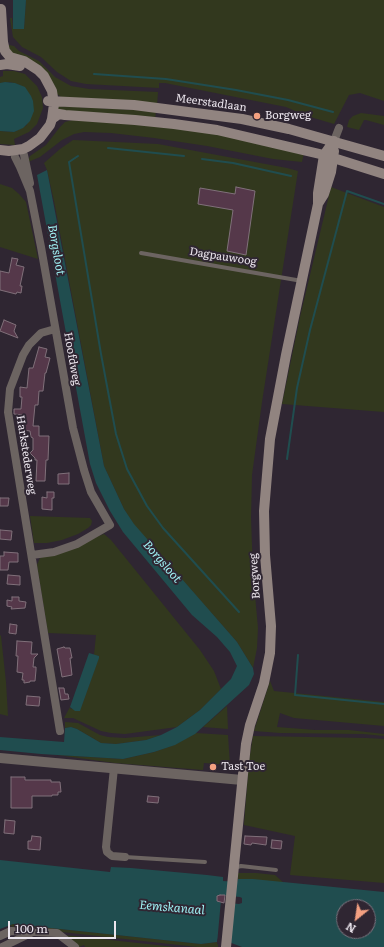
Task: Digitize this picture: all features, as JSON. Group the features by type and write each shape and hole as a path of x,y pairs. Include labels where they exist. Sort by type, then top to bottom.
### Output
{"main road":[{"path":"1,7 5,51 14,59 24,61 38,70 52,91 51,101 43,126 23,143 20,154"},
{"path":"0,65 17,65 27,68 35,74 42,82 51,101 54,123 45,141 20,154 0,156"},
{"name":"Meerstadlaan","path":"51,101 134,106 216,115 289,128 384,156"},
{"path":"54,123 73,116 135,120 217,130 329,156 384,174"},
{"name":"Borgweg","path":"226,946 242,780 248,735 264,684 270,646 271,626 265,555 264,512 270,439 318,204 324,194 329,156 334,141"},
{"path":"0,150 20,154"}],"street":[{"path":"334,141 339,128"},
{"name":"Hoofdweg","path":"20,154 20,167 30,191 41,247 73,428 91,492 110,525 77,544 54,552 32,555"},
{"name":"Harkstederweg","path":"55,329 41,333 29,345 19,361 8,397 9,421 60,731"},
{"path":"0,758 242,780"},
{"path":"114,768 106,846 107,852 112,856 125,858"},
{"path":"0,936 11,931 57,933 75,947"},
{"path":"2,947 34,931"}],"lane":[{"name":"Dagpauwoog","path":"141,253 302,281"},
{"path":"125,858 205,862"},
{"path":"233,871 241,866 276,870"}],"shaded area":[{"path":"26,0 384,0 384,101 360,93 349,95 334,124 307,116 286,107 165,83 159,83 159,88 86,84 71,81 57,72 41,57 22,47 13,37 10,18 12,18 13,29 24,29"},
{"path":"9,45 14,46 19,51 39,61 55,77 71,86 89,89 158,92 157,106 61,97 57,94 52,83 9,52"},
{"path":"3,71 14,71 25,74 37,86 42,97 43,108 37,124 29,132 14,139 15,145 0,144 0,131 14,132 27,125 20,85 10,82 0,83 0,77 3,76"},
{"path":"57,106 156,111 155,120 56,112"},
{"path":"361,113 384,116 384,125 364,120 359,130 347,127 349,120 353,116"},
{"path":"73,120 150,124 224,135 304,153 302,162 273,159 207,146 154,138 111,133 84,132 74,134 62,140 40,157 28,162 30,156 46,145 65,122"},
{"path":"73,140 158,144 298,171 252,475 251,518 253,573 258,628 257,648 253,668 237,642 134,525 124,509 104,466 54,201 44,163"},
{"path":"0,184 12,188 26,202 38,259 0,247"},
{"path":"331,187 384,207 384,412 282,404 300,317"},
{"path":"30,516 90,518 92,521 88,528 78,534 62,540 47,543 34,543"},
{"path":"104,534 111,540 200,650 214,671 221,689 200,710 177,727 125,734 111,733 101,731 73,718 64,718 70,707 71,709 82,705 99,656 94,655 96,635 48,633 37,565 40,558"},
{"path":"0,635 6,682 8,716 0,714"},
{"path":"270,681 274,691 384,702 384,726 294,718 280,713 277,727 315,730 349,730 384,734 384,736 254,731"},
{"path":"227,706 228,729 203,727"},
{"path":"65,722 78,723 100,735 108,737 125,738 161,735 146,740 116,744 101,743 77,729 71,727 65,728"},
{"path":"196,733 228,735 230,765 204,763 203,770 115,763 57,755 123,759 154,752 174,745"},
{"path":"253,736 384,739 384,883 290,875 295,836 244,825 249,761"},
{"path":"238,873 275,875 284,883 238,879"},
{"path":"13,924 201,944 217,942 218,947 197,947 15,928 10,925"},
{"path":"64,935 175,947 85,947 84,945 79,947"}],"water":[{"path":"13,0 26,0 24,29 13,29"},
{"path":"0,83 15,83 25,87 33,101 34,111 30,121 23,128 14,132 0,131"},
{"name":"Borgsloot","path":"47,170 104,466 124,509 134,524 237,642 253,668 254,674 249,685 195,734 175,745 154,752 123,759 0,750 0,737 64,742 65,728 71,727 101,743 116,744 146,740 177,727 200,710 231,679 237,666 230,652 217,637 192,615 123,532 110,511 96,483 90,464 37,175"},
{"path":"89,653 99,656 99,658 80,711 75,711 70,707"},
{"name":"Eemskanaal","path":"0,860 110,872 111,867 131,868 223,877 223,881 237,882 238,879 253,879 384,892 384,947 242,947 218,938 217,942 201,944 13,924 0,929","holes":["220,895 242,898 242,903 239,904 217,901 217,896"]}],"pier":[{"path":"221,900 235,902 229,941 219,940 219,943 217,944"}],"building":[{"path":"236,187 255,191 246,255 227,251 233,210 198,204 200,188 235,194"},
{"path":"12,258 18,259 16,265 24,267 20,286 22,286 21,293 17,292 16,294 0,290 0,271 9,273"},
{"path":"4,320 16,325 14,331 18,338 0,331"},
{"path":"39,347 47,349 45,357 50,358 45,373 43,391 39,391 38,405 35,405 33,426 39,426 39,436 49,436 45,481 36,481 37,460 35,460 30,453 33,450 33,438 31,437 30,431 23,430 23,415 14,414 14,409 21,409 22,397 20,397 20,387 27,388 29,368 33,368"},
{"path":"69,473 69,484 58,484 58,474"},
{"path":"47,492 54,492 54,498 52,498 52,510 42,509 42,497 47,498"},
{"path":"0,498 9,498 8,506 0,506"},
{"path":"0,530 12,531 11,540 0,539"},
{"path":"4,552 18,553 18,562 9,562 8,570 0,570 0,556 4,556"},
{"path":"8,575 20,576 20,585 7,584"},
{"path":"12,597 19,597 19,601 26,602 25,608 11,609 12,607 7,606 7,600 12,601"},
{"path":"10,624 17,625 16,634 9,633"},
{"path":"17,641 32,642 31,654 38,654 34,658 33,667 36,667 35,681 24,683 24,680 22,680 23,673 17,672"},
{"path":"64,647 70,648 72,658 70,658 72,675 62,677 57,649"},
{"path":"59,688 64,688 65,694 68,694 69,699 61,700"},
{"path":"27,696 40,697 39,706 26,705"},
{"path":"11,777 25,777 25,780 51,780 51,782 60,782 61,792 58,792 58,795 52,796 32,796 32,808 11,808"},
{"path":"148,796 159,797 158,803 147,802"},
{"path":"5,820 15,821 14,834 4,833"},
{"path":"32,836 41,837 40,850 28,849 28,841 31,841"},
{"path":"245,836 267,837 266,845 252,843 251,845 244,844"},
{"path":"272,840 282,841 281,849 271,848"},
{"path":"225,895 224,903 217,901 217,896"}],"waterway":[{"path":"94,74 166,79 236,90 288,100 333,112"},
{"path":"108,148 184,156"},
{"path":"78,156 69,162 116,434 127,469 147,506 163,528 239,612"},
{"path":"202,159 233,163 291,176"},
{"path":"287,459 297,388 310,330 347,191 384,204"},
{"path":"298,655 295,695 384,704"}],"place":[{"name":"Borgweg","path":"257,116"},
{"name":"Tast Toe","path":"213,767"}]}
